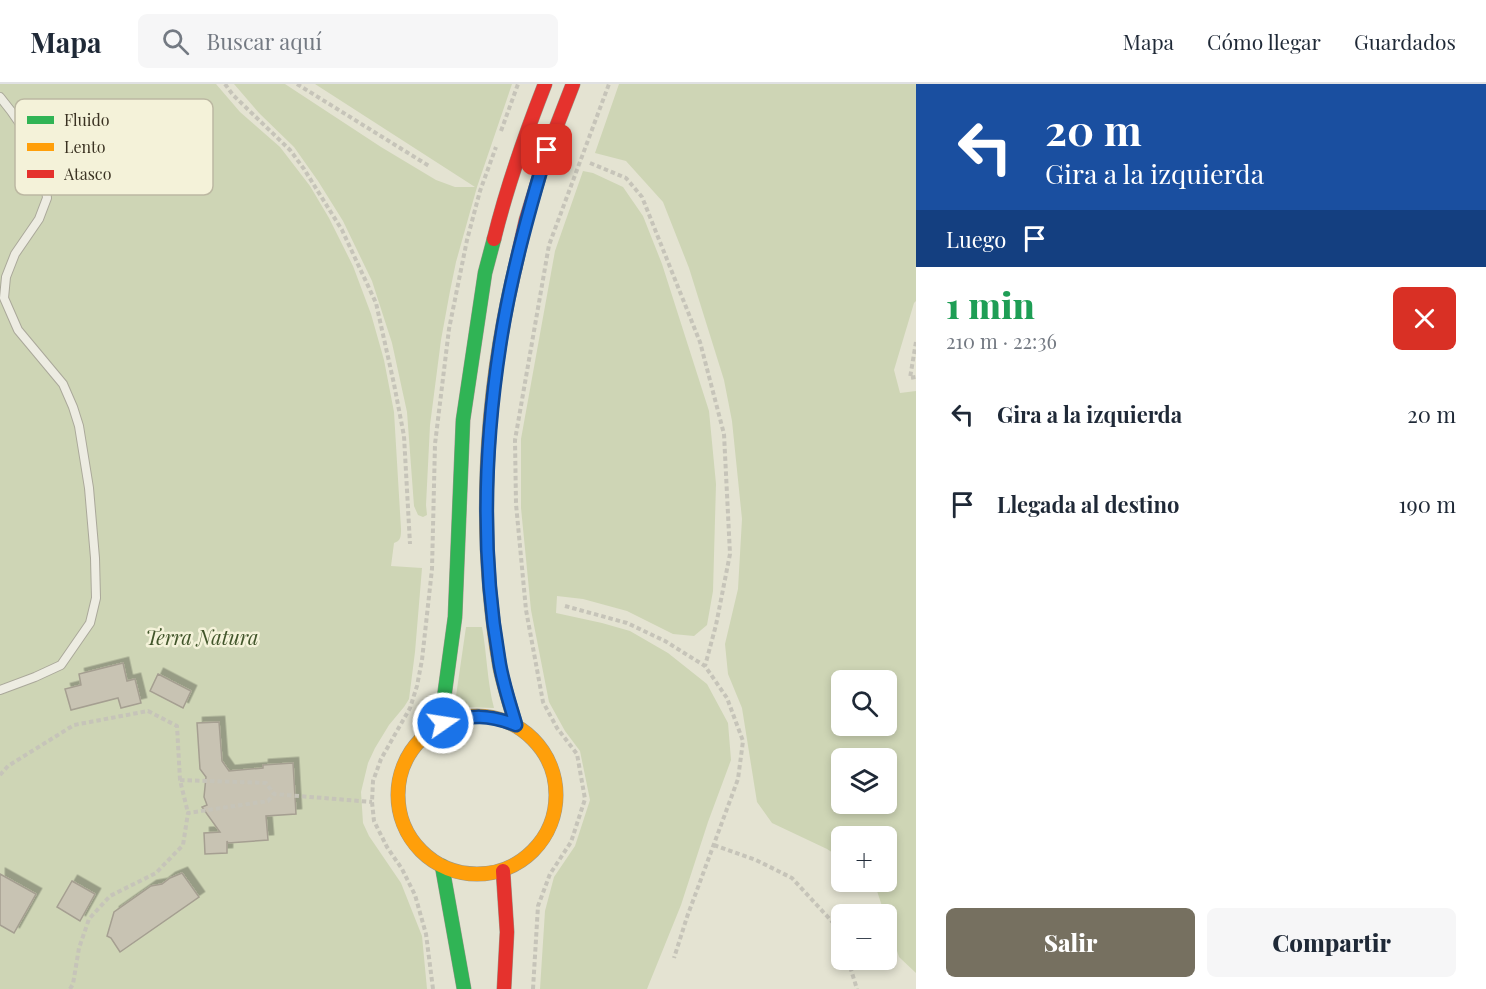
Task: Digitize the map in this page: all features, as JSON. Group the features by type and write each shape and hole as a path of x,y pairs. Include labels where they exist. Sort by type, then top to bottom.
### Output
{"main road":[{"path":"436,728 444,698 455,617 463,420 485,273 520,149 545,84"},
{"path":"516,725 499,662 492,614 488,566 486,476 490,425 500,345 519,251 547,150 573,84"},
{"path":"484,716 516,725 543,751 553,772 557,796 553,820 542,842 525,859 503,871 483,874 462,873 442,866 426,856 413,842 404,826 399,808 398,789 402,770 411,751 423,738 443,723 464,717 484,716"},
{"path":"442,866 464,989"},
{"path":"503,871 507,932 504,989"}],"lane":[{"path":"0,97 15,117"},
{"path":"0,690 60,665 90,623 96,598 89,488 79,426 63,384 18,330 4,298 6,277 15,254 39,219 47,195"}],"path":[{"path":"225,84 233,95 290,150 304,169 342,230 376,303 404,436 410,544"},
{"path":"297,84 429,166"},
{"path":"533,989 538,906 550,874 571,842 585,799 577,753 557,728 543,702 526,610 516,504 515,440 549,245 609,84"},
{"path":"590,163 626,178 642,197 700,342 724,434 730,554 716,625 705,666"},
{"path":"916,342 910,378 916,377"},
{"path":"565,606 627,623 665,641 705,666 727,698 743,741 738,779 674,958"},
{"path":"0,775 8,766 74,725 148,711 177,726 180,780 188,813 183,845 156,873 110,897 89,920 79,948 73,984 70,989"},
{"path":"180,780 266,783 274,794 372,802"},
{"path":"188,813 268,801 274,794"},
{"path":"714,844 792,878 831,920"},
{"path":"851,970 857,989"}],"green space":[{"name":"Terra Natura","path":"0,84 216,84 240,112 280,147 310,186 353,266 371,314 384,360 394,412 401,532 399,540 394,543 391,566 422,568 409,699 389,725 368,763 361,792 363,823 369,836 401,883 422,936 427,989 0,989"},
{"path":"234,84 285,84 436,180 455,187 475,187 315,84 512,84 477,187 450,291 430,425 427,515 423,517 418,515 414,506 407,412 392,343 372,281 343,221 318,181 294,147 259,113"},
{"path":"619,84 916,84 916,301 894,370 900,393 916,391 916,973 899,957 897,951 897,904 881,904 877,892 897,892 897,826 831,826 831,852 772,823 757,802 742,708 728,674 725,644 738,589 742,519 732,421 724,380 689,268 663,202 626,161 595,153"},
{"path":"583,171 593,173 623,187 643,216 662,264 709,411 716,484 713,591 707,625 694,636 673,634 627,611 583,599 557,596 556,613 630,631 668,653 707,684 728,723 731,760 681,905 647,989 540,989 545,911 554,877 575,846 590,800 580,751 565,731 549,702 531,610 521,508 521,439 555,251"},
{"path":"466,627 482,627 494,708 465,707 454,710"}],"building":[{"path":"123,663 127,681 135,679 141,703 121,708 118,698 71,710 65,689 81,685 79,674"},
{"path":"158,674 191,691 183,708 150,691"},
{"path":"219,722 222,761 229,771 293,763 296,814 266,816 268,840 228,843 227,841 227,853 205,854 204,833 220,832 202,807 207,805 204,797 206,777 200,769 197,723"},
{"path":"182,873 199,897 120,952 111,938 107,936 114,912 151,886 162,884"},
{"path":"0,874 36,894 14,933 0,925"},
{"path":"72,881 95,894 80,921 57,907"}],"traffic: fast":[{"path":"436,728 444,698 455,617 463,420 485,273 494,239"},
{"path":"442,866 464,989"}],"traffic: slow":[{"path":"515,268 496,366 487,467 486,518 488,568 500,668 516,725"},
{"path":"477,716 507,722 521,729 533,739 543,751 550,765 556,795 550,825 543,839 533,851 521,861 507,868 477,874 447,868 433,861 421,851 411,839 404,825 398,795 404,765 411,751 421,739 433,729 447,722 477,716"}],"traffic: jam":[{"path":"494,239 517,161 545,84"},
{"path":"515,268 526,220 547,151 573,84"},
{"path":"503,871 507,932 504,989"}],"route":[{"path":"443,723 464,717 484,716 516,725 499,662 492,614 488,566 486,476 500,345 513,273 547,150"}]}
